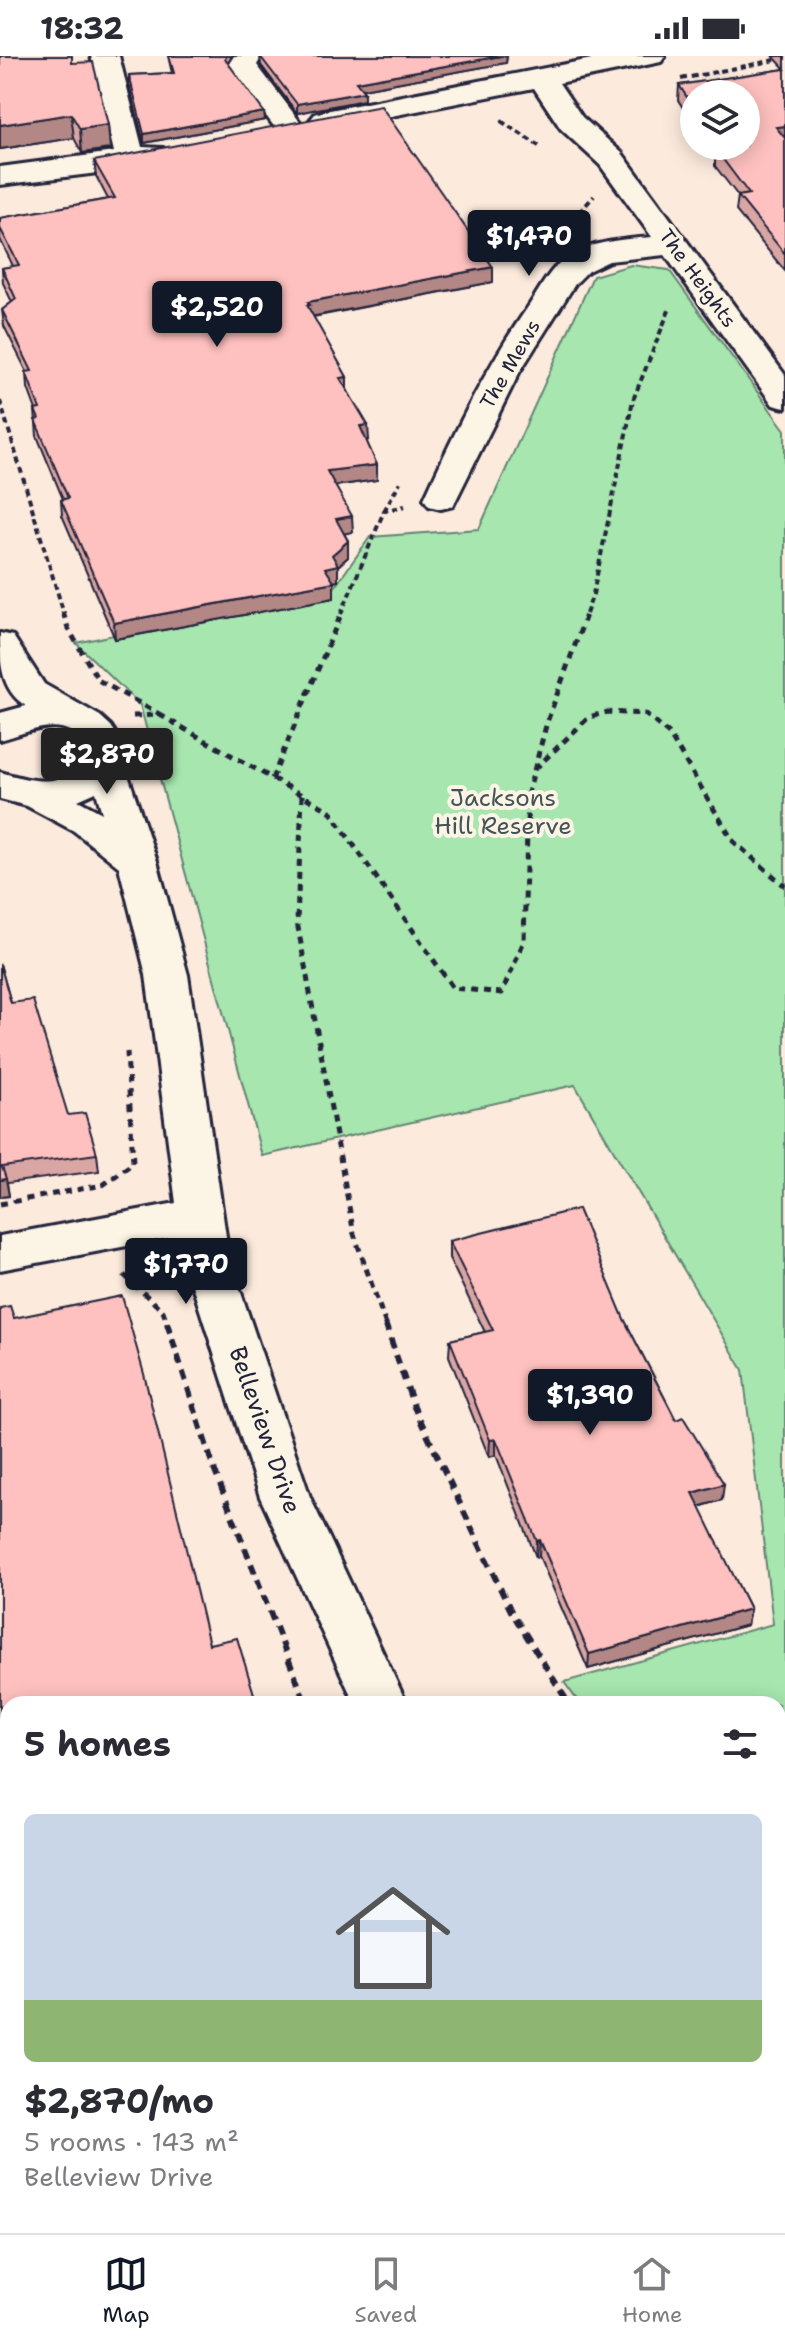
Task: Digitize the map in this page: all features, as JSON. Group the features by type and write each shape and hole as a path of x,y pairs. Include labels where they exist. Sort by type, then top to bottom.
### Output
{"street":[{"path":"105,56 130,158"},
{"path":"248,56 242,65 289,127"},
{"path":"260,133 542,78 594,93 651,56"},
{"name":"The Heights","path":"542,78 571,123 611,159 785,398"},
{"name":"The Heights","path":"594,93 611,159"},
{"path":"0,176 98,164 174,149"},
{"path":"0,191 98,164"},
{"name":"The Mews","path":"441,499 524,333 566,275 578,264 611,252 681,255"},
{"path":"0,644 30,692 77,718"},
{"path":"0,679 1,727 38,714 77,718"},
{"name":"Belleview Drive","path":"77,718 91,725 106,748 105,760 137,861 167,975 206,1257 285,1497 377,1696"},
{"path":"18,789 72,788 98,771 105,760"},
{"path":"18,789 88,822 137,861"},
{"path":"0,1253 200,1215"}],"path":[{"path":"0,401 68,628 98,680 330,811 453,988 502,993 524,941 528,793 547,722 593,594 633,400 681,255"},
{"path":"272,779 384,511 441,499"},
{"path":"535,769 589,717 608,712 645,714 669,734 733,841 785,886"},
{"path":"77,718 160,715"},
{"path":"302,795 297,922 354,1234 414,1407 511,1611 564,1696"},
{"path":"0,1204 103,1185 133,1163 126,1041"},
{"path":"111,1275 125,1275 163,1311 214,1469 303,1696"}],"green space":[{"name":"Jacksons Hill Reserve","path":"631,265 669,270 785,430 785,1696 574,1696 564,1682 773,1624 743,1370 575,1085 262,1156 140,705 76,643 334,588 370,537 479,529 593,276"}],"building":[{"path":"0,56 72,56 72,63 93,62 108,125 80,129 71,114 0,125"},
{"path":"169,56 227,56 225,59 264,112 144,134 129,75 174,73"},
{"path":"260,56 501,56 356,82 364,92 297,104"},
{"path":"785,69 785,126 776,127 785,138 785,254 738,196 749,194 724,160 760,160 760,80 712,80"},
{"path":"381,106 493,267 308,302 347,377 340,378 368,425 360,426 377,465 327,471 352,516 336,519 348,541 332,555 338,565 325,568 334,582 114,623 61,500 68,498 35,420 39,419 35,410 40,409 26,372 32,371 2,310 16,299 2,268 19,265 0,228 0,218 115,198 94,161"},
{"path":"0,964 11,1003 33,1000 68,1115 85,1113 97,1154 2,1167 6,1179 0,1180"},
{"path":"578,1209 624,1319 676,1420 683,1417 724,1484 693,1493 750,1609 589,1654 540,1540 537,1541 496,1439 490,1440 450,1340 493,1330 449,1241"},
{"path":"122,1296 144,1374 209,1644 237,1638 255,1696 0,1696 0,1308 10,1306 14,1318"}]}
